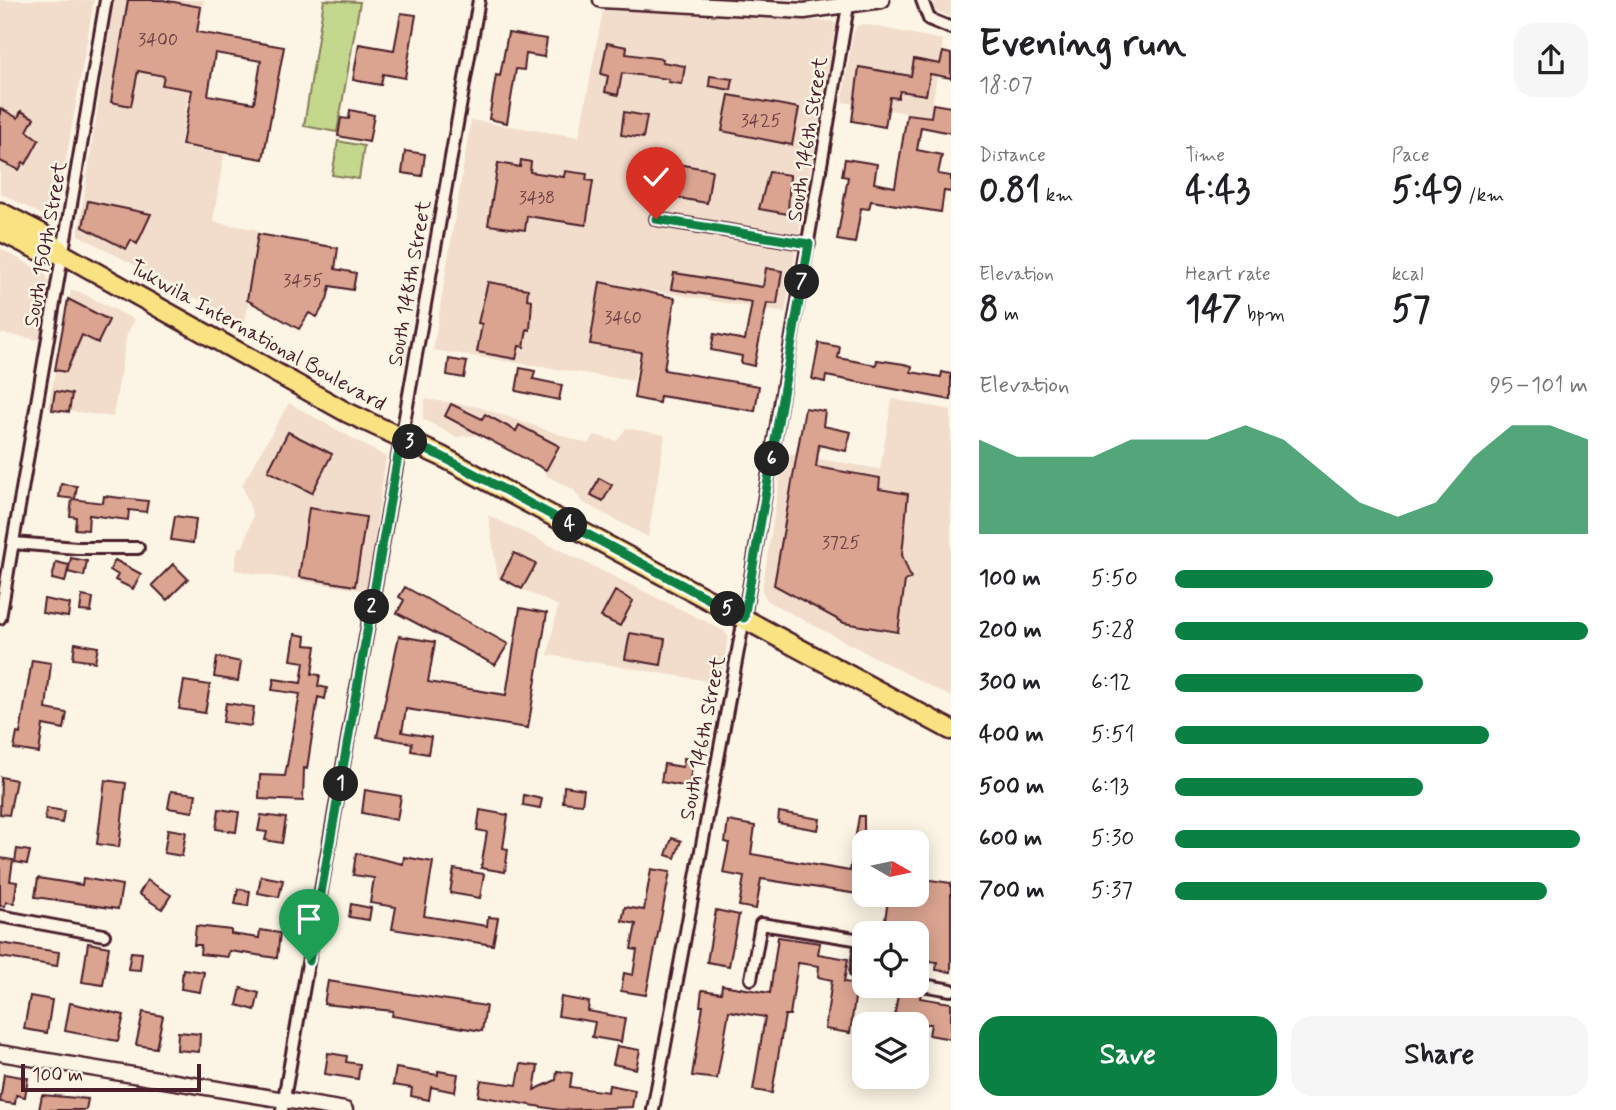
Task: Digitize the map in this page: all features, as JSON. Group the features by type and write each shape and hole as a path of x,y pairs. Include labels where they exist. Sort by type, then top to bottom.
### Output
{"main road":[{"name":"Tukwila International Boulevard","path":"0,212 41,233 63,254 346,412 441,456 951,730"},
{"name":"Tukwila International Boulevard","path":"0,231 38,250 63,254"}],"street":[{"name":"South 150th Street","path":"0,618 106,0"},
{"name":"South 148th Street","path":"283,1105 478,0"},
{"path":"601,0 790,11 882,0"},
{"path":"922,0 929,19 951,28"},
{"name":"South 146th Street","path":"653,1110 744,618 849,3"},
{"path":"656,219 809,244"},
{"path":"13,544 138,548"},
{"path":"0,916 104,934"},
{"path":"751,979 761,924 852,939"},
{"path":"929,986 951,990"},
{"path":"0,1053 283,1105 345,1110"}],"shaded area":[{"path":"0,0 94,0 57,211 48,218 0,193"},
{"path":"114,0 204,0 180,146 224,154 213,222 255,229 259,234 245,324 78,235"},
{"path":"936,0 951,0 951,17 932,7"},
{"path":"603,10 832,21 836,25 785,313 649,290 634,381 433,350 471,120 579,137"},
{"path":"863,24 943,40 930,117 842,102 853,34 857,26"},
{"path":"0,248 46,274 49,285 40,340 0,333"},
{"path":"71,291 78,291 135,320 127,334 113,417 48,408"},
{"path":"425,399 479,407 588,444 595,435 617,441 626,428 665,435 648,537 582,502 574,490 547,476 543,469 478,435 456,437 423,419"},
{"path":"892,399 951,410 951,697 767,601 762,590 784,453 880,469"},
{"path":"289,403 386,457 367,591 234,570 238,547 243,547 253,516 242,485"},
{"path":"488,515 725,631 728,637 721,683 548,655 558,606 498,578"}],"green space":[{"path":"324,0 360,2 337,132 304,126"},
{"path":"338,141 364,146 359,179 332,175"}],"building":[{"path":"128,0 163,0 201,7 197,32 284,47 263,159 182,145 192,90 162,85 164,76 138,71 131,106 111,102","holes":["215,53 261,61 254,103 208,95"]},
{"path":"401,13 416,15 405,78 383,74 381,85 353,80 359,44 394,50"},
{"path":"508,33 547,39 544,57 526,54 524,70 516,69 507,123 489,119 496,75 500,76"},
{"path":"607,43 627,47 626,54 663,59 662,62 685,66 682,84 668,82 669,79 622,73 618,95 605,92 608,76 601,74"},
{"path":"943,52 951,54 951,78 930,74 926,95 900,91 898,98 890,97 885,127 852,121 859,67 911,76 914,59 940,64"},
{"path":"710,76 733,79 731,90 709,86"},
{"path":"729,95 799,108 792,145 722,131"},
{"path":"933,104 951,107 951,133 921,127 917,150 942,155 938,174 951,176 951,192 944,191 941,212 871,201 869,209 861,208 855,243 837,240 848,177 842,176 845,159 877,164 874,183 895,187 907,114 931,117"},
{"path":"0,108 18,118 21,111 34,118 27,131 39,140 26,164 23,162 19,170 0,161"},
{"path":"350,110 374,115 369,142 338,136 341,118 349,119"},
{"path":"624,112 647,116 643,138 621,135"},
{"path":"405,151 425,154 422,176 402,173"},
{"path":"521,160 531,162 530,172 564,177 565,171 587,174 586,180 593,181 586,225 527,216 525,230 488,225 498,163 520,167"},
{"path":"672,163 712,170 707,203 667,196"},
{"path":"769,172 790,175 788,214 759,209"},
{"path":"88,201 151,214 137,244 131,240 126,249 83,227"},
{"path":"258,234 338,248 335,269 356,273 353,290 330,286 327,300 317,317 309,313 299,329 247,300"},
{"path":"766,268 782,271 777,304 767,303 754,366 741,363 742,356 711,350 714,334 745,340 752,302 671,289 674,273 763,287"},
{"path":"488,282 528,289 527,299 532,300 530,330 527,329 524,347 519,346 516,359 477,352 482,324 478,323"},
{"path":"600,282 675,298 664,370 759,386 755,411 660,396 659,403 634,398 641,352 590,344"},
{"path":"68,299 109,320 98,343 82,335 66,372 55,370"},
{"path":"819,343 840,347 838,358 876,365 877,360 904,364 912,366 911,372 941,377 942,372 951,374 951,400 826,376 825,382 812,379"},
{"path":"449,359 467,362 464,378 447,375"},
{"path":"520,368 535,371 533,379 562,385 559,400 516,391"},
{"path":"55,391 72,394 69,412 52,410"},
{"path":"451,404 482,419 485,414 516,431 519,425 559,446 546,470 445,416"},
{"path":"805,408 825,411 823,426 851,432 846,451 819,445 816,467 880,478 879,489 908,494 902,555 911,578 905,581 898,632 844,623 774,585"},
{"path":"288,432 332,454 312,493 268,471"},
{"path":"599,478 612,485 603,501 591,495"},
{"path":"61,484 77,486 75,499 59,497"},
{"path":"104,496 148,501 146,512 129,510 128,520 89,515 88,530 75,529 76,517 70,516 72,499 103,503"},
{"path":"309,508 366,517 355,586 299,577"},
{"path":"175,516 196,519 193,543 171,540"},
{"path":"514,553 536,564 522,589 501,578"},
{"path":"71,558 87,561 84,576 68,572"},
{"path":"115,560 141,574 133,589 115,580 118,575 110,570"},
{"path":"56,562 69,565 65,582 52,579"},
{"path":"173,564 188,579 167,600 152,585"},
{"path":"405,587 508,644 495,665 397,613 404,600 399,597"},
{"path":"615,591 633,601 620,626 601,617"},
{"path":"82,596 93,598 91,612 80,611"},
{"path":"44,599 70,604 68,617 42,613"},
{"path":"520,608 547,613 528,728 406,709 402,732 431,737 428,754 411,751 412,743 377,737 399,636 435,642 428,682 506,695"},
{"path":"630,633 665,639 661,665 625,659"},
{"path":"295,634 306,636 305,645 316,646 312,674 320,675 318,686 327,688 325,699 318,697 307,769 304,768 303,801 259,799 260,775 285,776 300,694 272,690 274,679 301,683 304,662 291,660"},
{"path":"75,643 98,647 95,662 73,659"},
{"path":"217,657 241,662 238,681 214,677"},
{"path":"32,660 51,663 46,709 67,713 64,729 43,725 39,753 14,749 17,733 20,734"},
{"path":"184,681 210,685 205,713 179,709"},
{"path":"226,703 254,707 251,726 223,722"},
{"path":"684,758 693,760 689,787 661,782 664,764 683,767"},
{"path":"1,777 16,780 9,815 0,814"},
{"path":"105,780 126,783 119,847 97,844"},
{"path":"564,786 584,789 582,804 563,802"},
{"path":"365,790 401,796 397,820 362,813"},
{"path":"171,791 196,794 193,812 168,808"},
{"path":"524,795 542,799 540,808 523,805"},
{"path":"46,808 64,811 62,823 45,820"},
{"path":"219,809 239,812 236,832 216,829"},
{"path":"480,810 508,815 503,848 508,849 505,872 481,868 487,832 477,830"},
{"path":"779,812 820,819 818,830 778,823"},
{"path":"261,815 286,818 282,843 265,840 267,832 258,831"},
{"path":"859,816 864,816 864,830 857,830"},
{"path":"728,821 755,826 751,854 850,871 852,859 852,893 761,879 756,909 739,906 744,877 723,873 729,843 725,842"},
{"path":"168,829 186,832 182,856 164,853"},
{"path":"672,838 681,841 675,858 666,855"},
{"path":"17,849 30,851 27,864 15,862"},
{"path":"356,853 403,864 404,857 433,862 424,916 487,926 488,917 498,918 493,945 392,929 396,907 370,903 374,878 353,875"},
{"path":"0,858 13,860 10,881 17,882 14,903 6,902 5,906 0,906"},
{"path":"454,869 484,874 480,898 450,893"},
{"path":"651,869 670,872 646,995 621,991 624,973 633,975 637,950 631,949 636,924 622,921 625,907 644,910"},
{"path":"261,876 283,880 279,897 258,893"},
{"path":"38,878 82,885 83,878 122,885 118,909 35,897"},
{"path":"147,880 171,895 162,909 139,894"},
{"path":"929,880 951,883 951,972 936,970 937,962 929,961 929,921 885,921 887,907 929,907"},
{"path":"238,889 250,891 248,906 235,904"},
{"path":"351,904 371,908 369,920 349,917"},
{"path":"716,910 739,915 729,966 707,962"},
{"path":"196,926 231,930 231,934 259,938 260,930 280,933 277,958 229,951 228,957 200,954 201,945 194,945"},
{"path":"778,937 820,943 818,954 848,959 844,982 852,983 852,998 855,998 850,1033 825,1029 832,980 818,977 819,966 798,963 790,1015 785,1015 772,1093 753,1090 765,1017 729,1011 717,1079 692,1076 703,1006 700,1006 702,990 721,993 722,985 770,993"},
{"path":"0,943 59,952 57,966 0,957"},
{"path":"88,943 109,947 103,985 82,982"},
{"path":"131,952 142,953 140,970 128,969"},
{"path":"183,969 204,972 200,992 181,989"},
{"path":"328,981 486,1006 482,1031 392,1016 393,1011 324,1004"},
{"path":"241,988 259,993 255,1010 237,1005"},
{"path":"30,996 52,1000 47,1033 24,1029"},
{"path":"561,997 589,1002 588,1011 625,1018 621,1042 592,1037 595,1022 558,1016"},
{"path":"897,998 951,1003 951,1039 929,1035 929,1012 895,1012"},
{"path":"70,1003 124,1015 118,1041 65,1031"},
{"path":"143,1012 163,1016 156,1048 136,1045"},
{"path":"178,1032 200,1034 199,1052 177,1050"},
{"path":"617,1046 640,1050 636,1069 613,1064"},
{"path":"328,1053 347,1056 346,1062 360,1064 358,1079 325,1074"},
{"path":"521,1064 538,1066 534,1090 556,1080 557,1071 572,1073 570,1087 608,1092 609,1085 635,1090 632,1107 559,1110 478,1096 481,1080 517,1085"},
{"path":"396,1068 438,1075 438,1071 458,1074 455,1092 431,1087 429,1100 411,1096 412,1088 393,1085"},
{"path":"4,1074 28,1078 25,1097 16,1095 15,1104 0,1102"},
{"path":"42,1095 88,1099 86,1110 39,1110"}],"route":[{"path":"309,961 401,439 441,456 744,618 809,244 656,219"}]}
